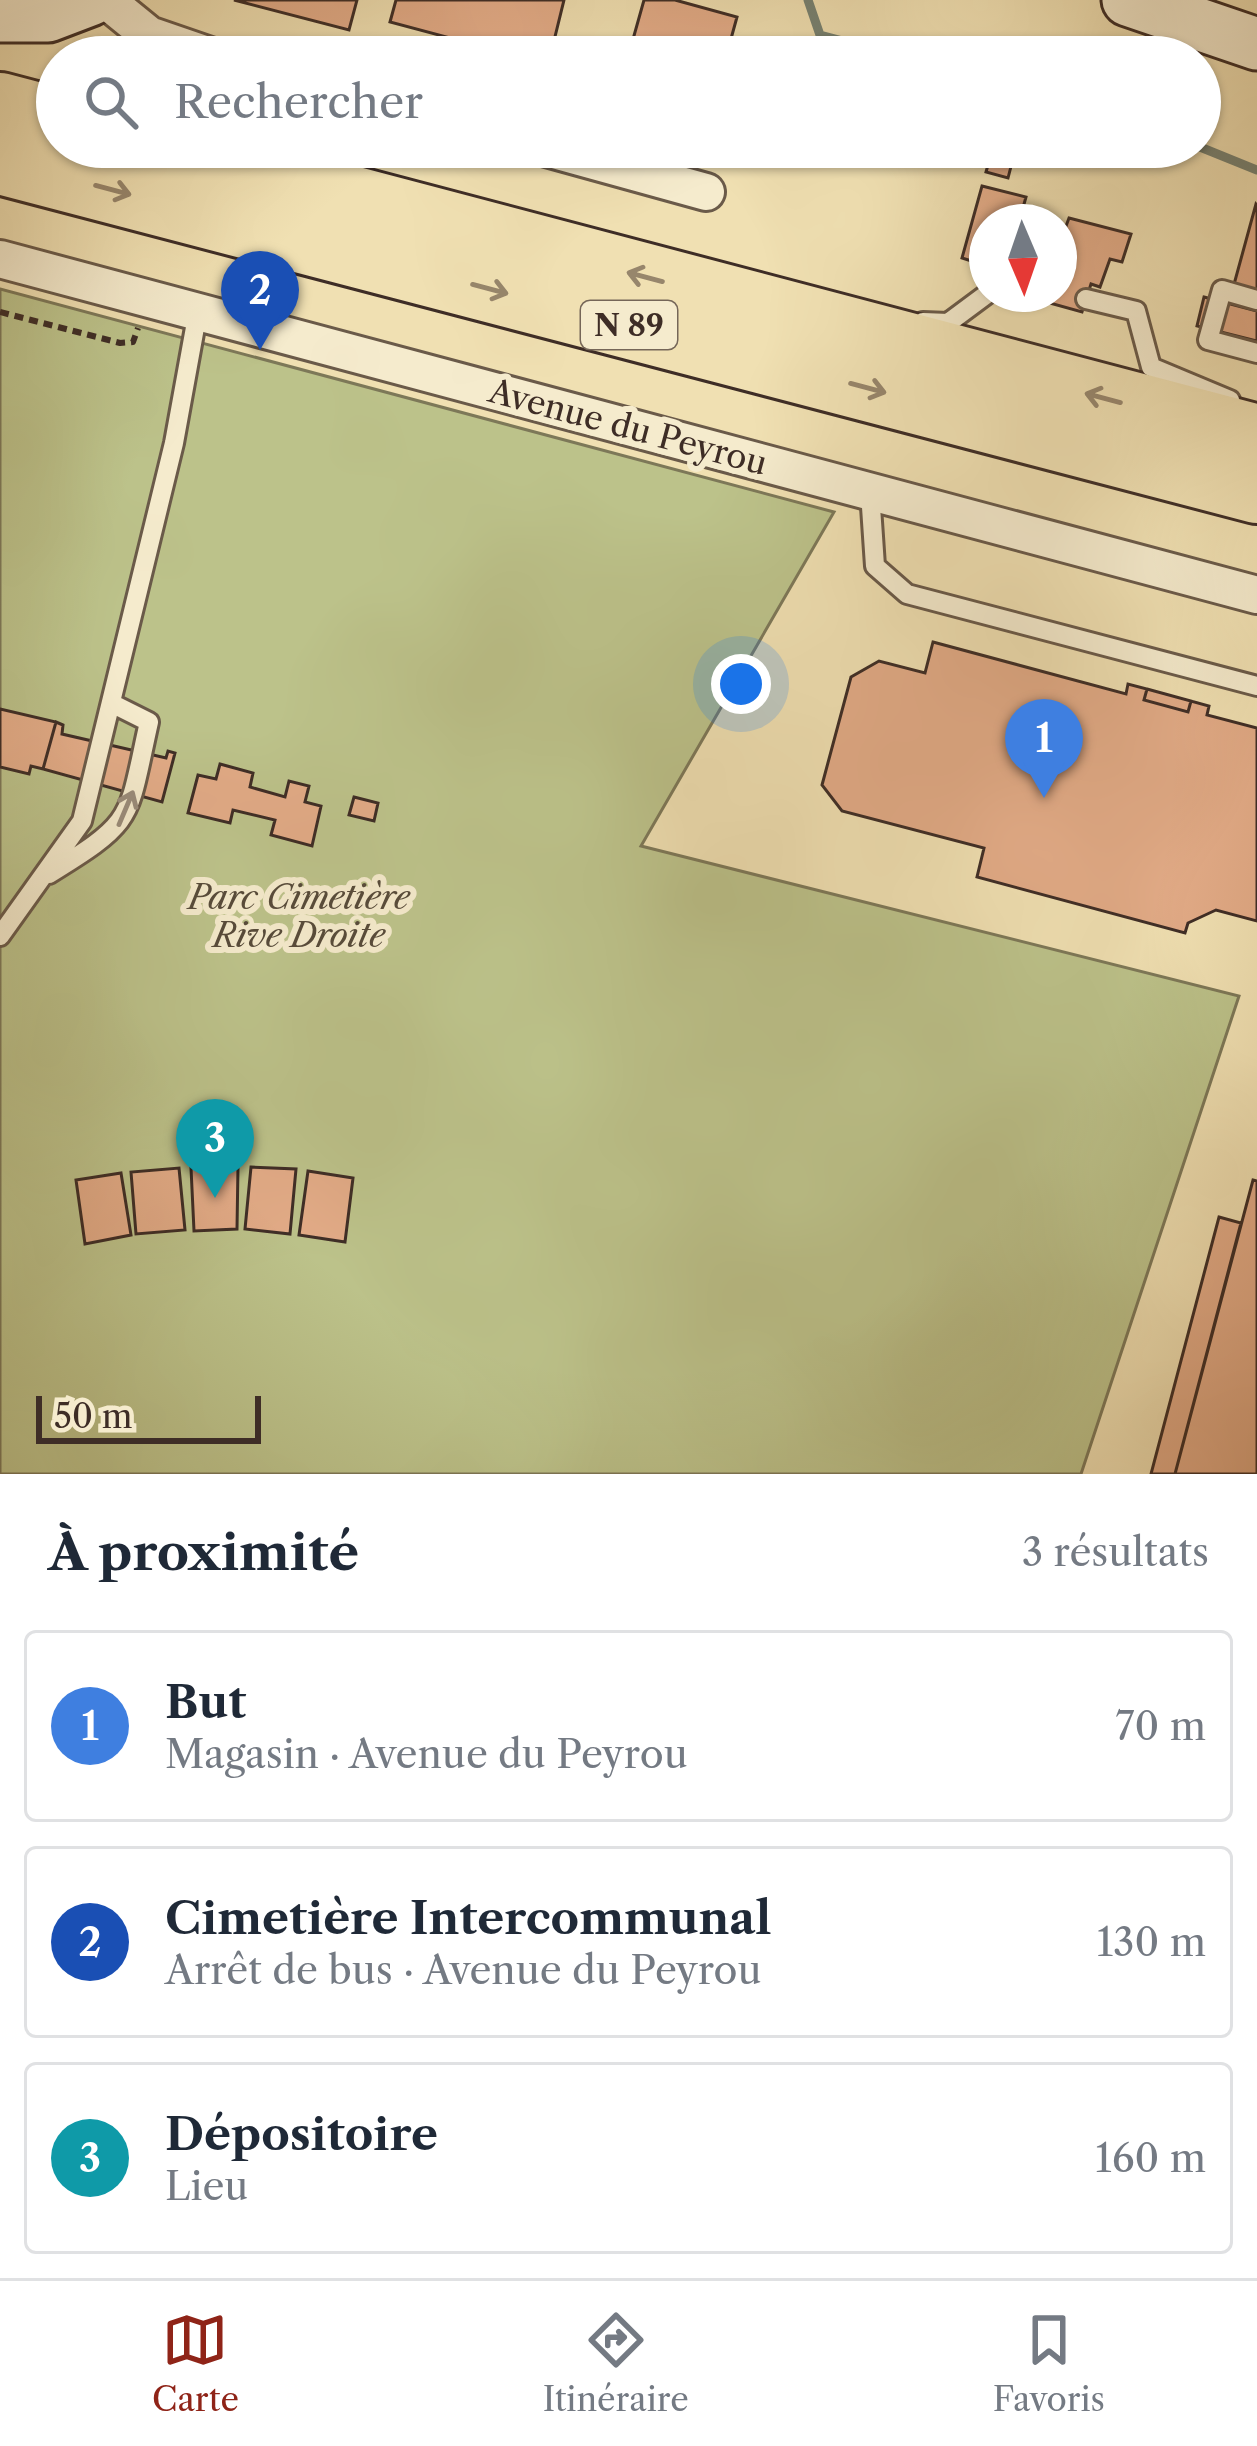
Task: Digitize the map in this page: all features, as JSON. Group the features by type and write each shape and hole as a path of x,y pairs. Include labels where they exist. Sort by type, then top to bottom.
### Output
{"highway":[{"path":"0,106 36,116"},
{"name":"N 89","path":"0,160 1257,490"},
{"name":"N 89","path":"234,168 1257,438"}],"street":[{"path":"0,16 48,16 90,0"},
{"path":"106,0 152,36"},
{"path":"1128,0 1257,44"},
{"path":"619,168 706,192"},
{"name":"Avenue du Peyrou","path":"0,259 1257,595"}],"lane":[{"path":"1257,300 1222,290 1208,340 1257,353"},
{"path":"1086,299 1136,311 1151,367 1257,410"},
{"path":"799,317 948,322 969,307"},
{"path":"0,936 82,821 174,443 198,311"},
{"path":"870,492 875,566 907,594 1257,686"},
{"path":"39,880 115,833 130,808 149,722 113,704"}],"path":[{"path":"0,312 134,342 149,298"}],"green space":[{"name":"Parc Cimetière Rive Droite","path":"0,289 834,512 641,846 1239,996 1081,1474 0,1474"}],"building":[{"path":"234,0 357,0 349,30"},
{"path":"396,0 564,0 555,36 442,36 390,22"},
{"path":"644,0 675,0 737,17 732,36 634,36"},
{"path":"987,168 1011,168 1008,178 986,172"},
{"path":"982,186 1026,197 1024,204 977,204"},
{"path":"1257,205 1257,294 1233,288"},
{"path":"1077,220 1131,234 1122,262 1110,259 1100,287 1091,284 1082,312 1077,311"},
{"path":"969,233 969,260 962,258"},
{"path":"1204,297 1257,311 1257,341 1197,326"},
{"path":"933,642 1126,694 1128,684 1147,689 1144,700 1188,712 1191,701 1209,706 1207,715 1257,728 1257,921 1216,910 1188,923 1185,933 977,877 984,848 842,811 822,785 851,677 879,661 925,673"},
{"path":"1147,689 1191,701 1188,712 1144,700"},
{"path":"0,709 56,722 43,769 31,766 29,774 0,767"},
{"path":"56,722 63,725 62,734 166,758 168,751 175,753 162,802 43,769"},
{"path":"220,764 253,773 250,787 285,797 289,781 309,786 305,802 321,806 312,846 271,835 275,820 233,810 230,823 188,813 198,775 216,779"},
{"path":"354,797 378,803 374,821 349,815"},
{"path":"238,1166 237,1229 194,1231 191,1168"},
{"path":"251,1167 296,1169 290,1234 245,1229"},
{"path":"179,1168 185,1230 136,1234 131,1172"},
{"path":"308,1171 353,1178 345,1242 299,1235"},
{"path":"121,1173 131,1235 85,1244 76,1180"},
{"path":"1253,1180 1257,1181 1257,1474 1175,1474"},
{"path":"1219,1217 1241,1223 1175,1474 1151,1474"}],"waterway":[{"path":"808,0 824,36"},
{"path":"1221,155 1257,170"}],"place":[{"name":"Cimetière Intercommunal","path":"260,350"},
{"name":"But","path":"1044,798"},
{"name":"Dépositoire","path":"215,1198"}]}
